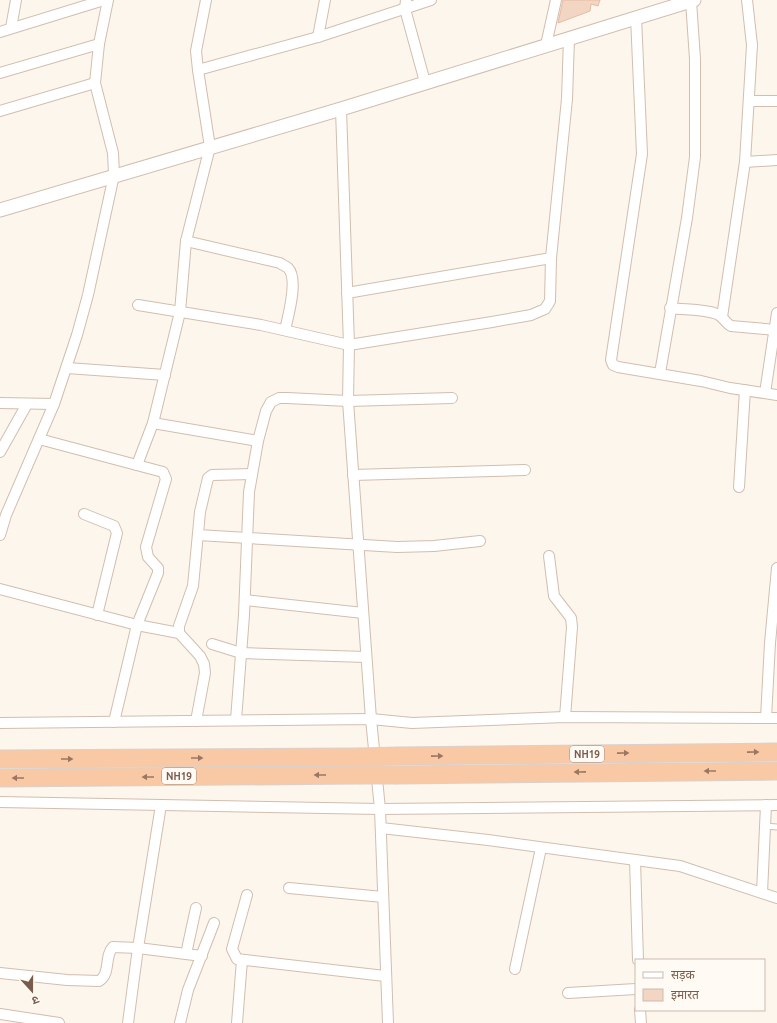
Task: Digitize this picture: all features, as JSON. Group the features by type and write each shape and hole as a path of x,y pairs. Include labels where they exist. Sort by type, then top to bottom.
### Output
{"highway":[{"name":"NH19","path":"0,759 359,757 777,752"},
{"name":"NH19","path":"0,778 777,771"}],"street":[{"path":"11,28 16,0"},
{"path":"0,32 104,0"},
{"path":"0,535 6,515 54,404 67,368 88,295 114,175 113,153 95,83 99,44 108,0"},
{"path":"137,466 153,423 180,312 186,241 210,147 198,70 198,40 206,0"},
{"path":"318,37 325,0"},
{"path":"198,70 318,37 406,4 431,0"},
{"path":"546,45 556,0"},
{"path":"0,210 341,108 692,0 695,59 695,157 687,218 670,308 660,373"},
{"path":"722,317 745,162 752,45 747,0"},
{"path":"406,4 425,82"},
{"path":"636,17 642,154 611,360 613,365 618,367 660,373 777,395"},
{"path":"138,305 285,330 349,345 492,322 540,312 549,305 550,301 551,258 567,99 569,38"},
{"path":"0,74 99,44"},
{"path":"0,111 95,83"},
{"path":"749,101 777,101"},
{"path":"341,108 349,345 348,401 366,656 380,809 385,976 388,1023"},
{"path":"745,162 777,160"},
{"path":"186,241 280,263 289,268 293,278 293,292 285,330"},
{"path":"347,293 551,258"},
{"path":"670,308 714,313 722,317 727,324 731,326 776,330"},
{"path":"765,393 776,330 777,313"},
{"path":"67,368 165,375"},
{"path":"739,487 745,390"},
{"path":"236,720 244,600 248,508 258,441 266,412 271,402 279,398 348,401 452,398"},
{"path":"0,404 54,404"},
{"path":"0,452 27,404"},
{"path":"153,423 258,441"},
{"path":"39,439 164,472 166,479 146,547 148,557 158,568 158,573 137,625 114,722"},
{"path":"353,475 525,470"},
{"path":"179,633 179,626 193,586 200,512 208,478 212,475 219,474 252,474"},
{"path":"84,514 114,526 117,533 97,615"},
{"path":"198,535 413,547 480,541"},
{"path":"549,556 554,596 571,618 572,627 565,717"},
{"path":"766,718 769,651 777,568"},
{"path":"0,589 137,625 179,633 200,656 204,664 205,673 196,721"},
{"path":"244,600 363,613"},
{"path":"212,644 241,653 366,656"},
{"path":"0,723 371,719 412,723 565,717 777,718"},
{"path":"0,802 380,809 777,804"},
{"path":"128,1023 138,948 161,805"},
{"path":"762,893 766,805"},
{"path":"381,828 680,866 777,898"},
{"path":"515,969 541,848"},
{"path":"635,860 638,959"},
{"path":"289,888 383,897"},
{"path":"247,896 232,949 237,959 385,976"},
{"path":"186,954 196,908"},
{"path":"180,1023 188,990 214,924"},
{"path":"0,973 66,980 99,981 105,976 110,950 113,947 138,948 202,956"},
{"path":"237,1023 242,960"},
{"path":"568,993 635,989"},
{"path":"640,1011 641,1023"},
{"path":"0,1014 59,1023"}],"lane":[{"path":"765,826 777,827"}],"building":[{"path":"563,0 600,0 598,6 591,4 590,11 558,23"}]}
